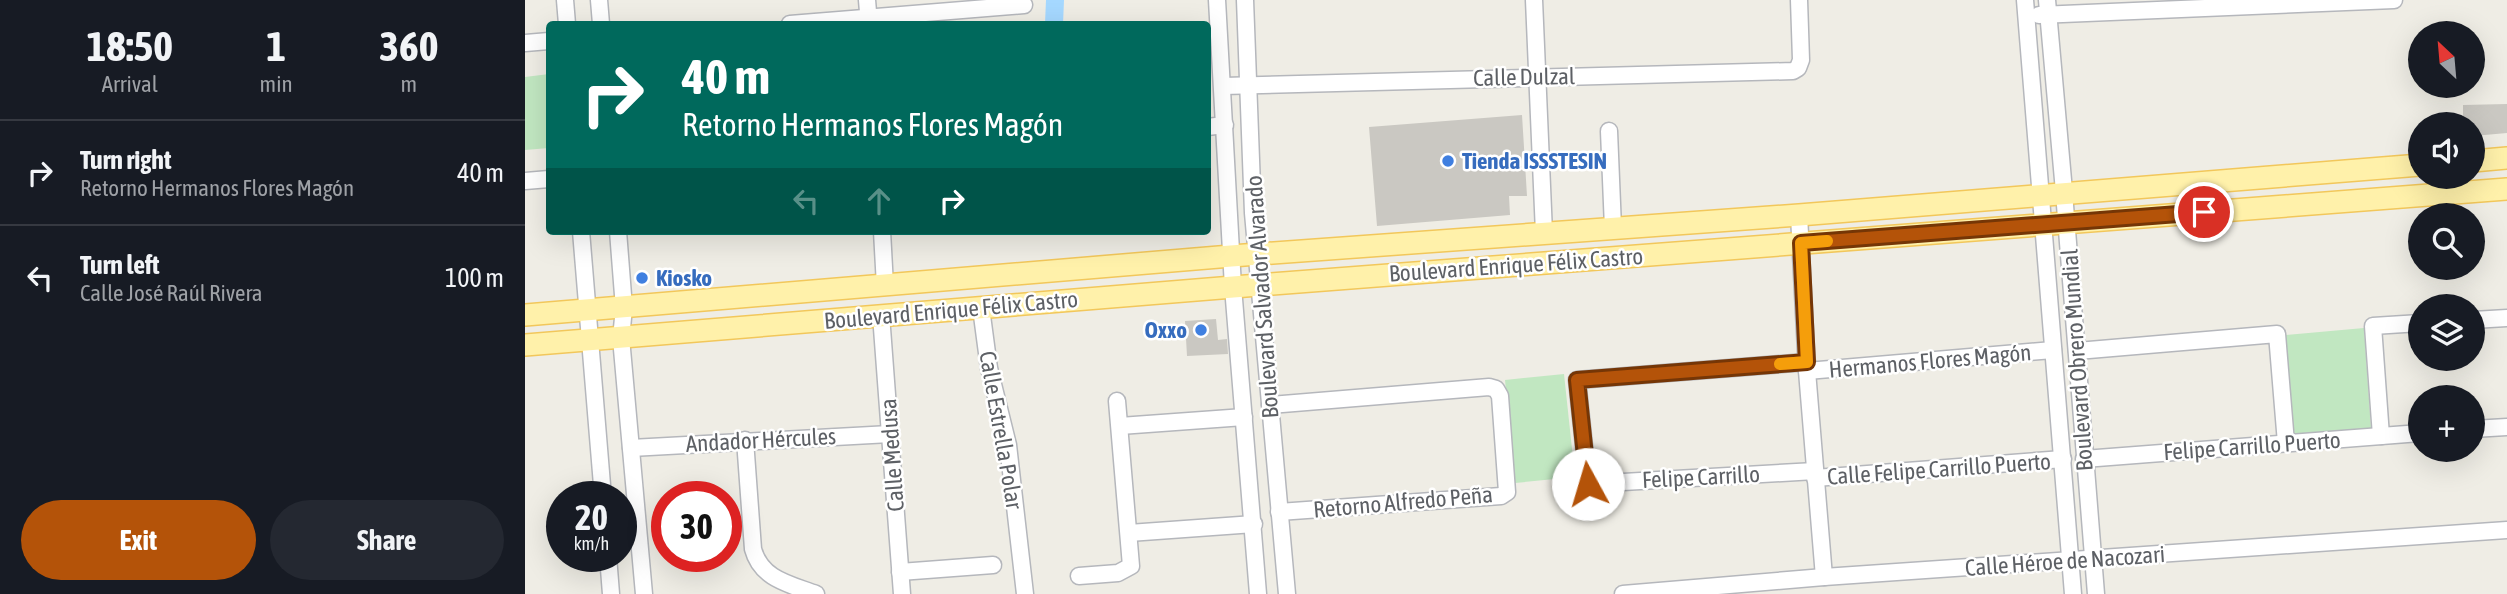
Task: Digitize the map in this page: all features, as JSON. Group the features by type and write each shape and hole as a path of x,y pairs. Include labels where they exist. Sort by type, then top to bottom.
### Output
{"main road":[{"path":"2485,160 2507,158"},
{"name":"Boulevard Enrique Félix Castro","path":"525,315 1231,256 1799,215 2408,166"},
{"name":"Boulevard Enrique Félix Castro","path":"525,345 1233,287 2507,189"}],"street":[{"path":"565,0 567,21"},
{"path":"599,0 601,21"},
{"path":"867,0 869,21"},
{"name":"Boulevard Salvador Alvarado","path":"1217,0 1233,287 1258,594"},
{"name":"Boulevard Salvador Alvarado","path":"1245,0 1253,214 1287,594"},
{"path":"1534,0 1544,233"},
{"name":"Calle Dulzal","path":"1223,86 1793,71 1798,68 1801,60 1799,0"},
{"path":"2026,8 2393,0"},
{"path":"878,21 1024,5"},
{"name":"Boulevard Obrero Mundial","path":"2026,8 2073,594"},
{"name":"Boulevard Obrero Mundial","path":"2047,8 2096,594"},
{"path":"525,43 546,41"},
{"path":"1211,127 1225,125"},
{"path":"1609,131 1613,228"},
{"path":"525,181 546,179"},
{"path":"1799,215 1823,577"},
{"path":"582,235 602,481"},
{"path":"618,235 624,308 621,338 644,594"},
{"path":"883,235 885,286"},
{"name":"Calle Estrella Polar","path":"981,308 989,368 1008,445 1025,594"},
{"name":"Calle Medusa","path":"881,315 902,594"},
{"path":"2485,319 2507,318"},
{"path":"2381,436 2374,326 2408,325"},
{"path":"2077,351 2277,334 2286,443"},
{"name":"Hermanos Flores Magón","path":"1588,484 1577,380 2053,350"},
{"path":"1240,371 1267,369"},
{"name":"Retorno Alfredo Peña","path":"1270,405 1489,387 1496,389 1500,396 1507,492 1501,496 1279,512"},
{"path":"2057,398 2080,397"},
{"path":"1079,576 1118,573 1131,566 1117,401"},
{"path":"1120,426 1244,417"},
{"path":"2485,428 2507,426"},
{"name":"Andador Hércules","path":"631,448 890,434"},
{"name":"Felipe Carrillo Puerto","path":"2084,459 2408,434"},
{"path":"745,440 756,560 767,573 816,594"},
{"name":"Calle Felipe Carrillo Puerto","path":"1815,474 2063,459"},
{"name":"Felipe Carrillo","path":"1588,484 1815,474"},
{"path":"1129,533 1254,524"},
{"name":"Calle Héroe de Nacozari","path":"1623,594 1823,577 2507,530"},
{"path":"1255,552 1282,550"},
{"path":"900,572 993,565"},
{"path":"609,572 611,594"}],"green space":[{"path":"546,74 546,148 525,150 525,77"},
{"path":"2364,328 2371,428 2294,435 2285,335"},
{"path":"1564,374 1575,477 1515,483 1505,380"}],"building":[{"path":"2507,104 2507,133 2485,135 2485,112 2463,112 2463,105"},
{"name":"Tienda ISSSTESIN","path":"1522,115 1527,196 1509,196 1510,215 1377,226 1369,127"},
{"name":"Oxxo","path":"1216,319 1218,340 1227,339 1228,354 1187,356 1185,321"}],"waterway":[{"path":"1054,21 1055,0"}],"slow traffic":[{"path":"1780,364 1807,362 1801,243 1827,241"}],"place":[{"name":"Tienda ISSSTESIN","path":"1448,161"},
{"name":"Kiosko","path":"642,278"},
{"name":"Oxxo","path":"1201,330"}],"route":[{"path":"1588,484 1577,380 1807,362 1801,243 2204,212"}]}
